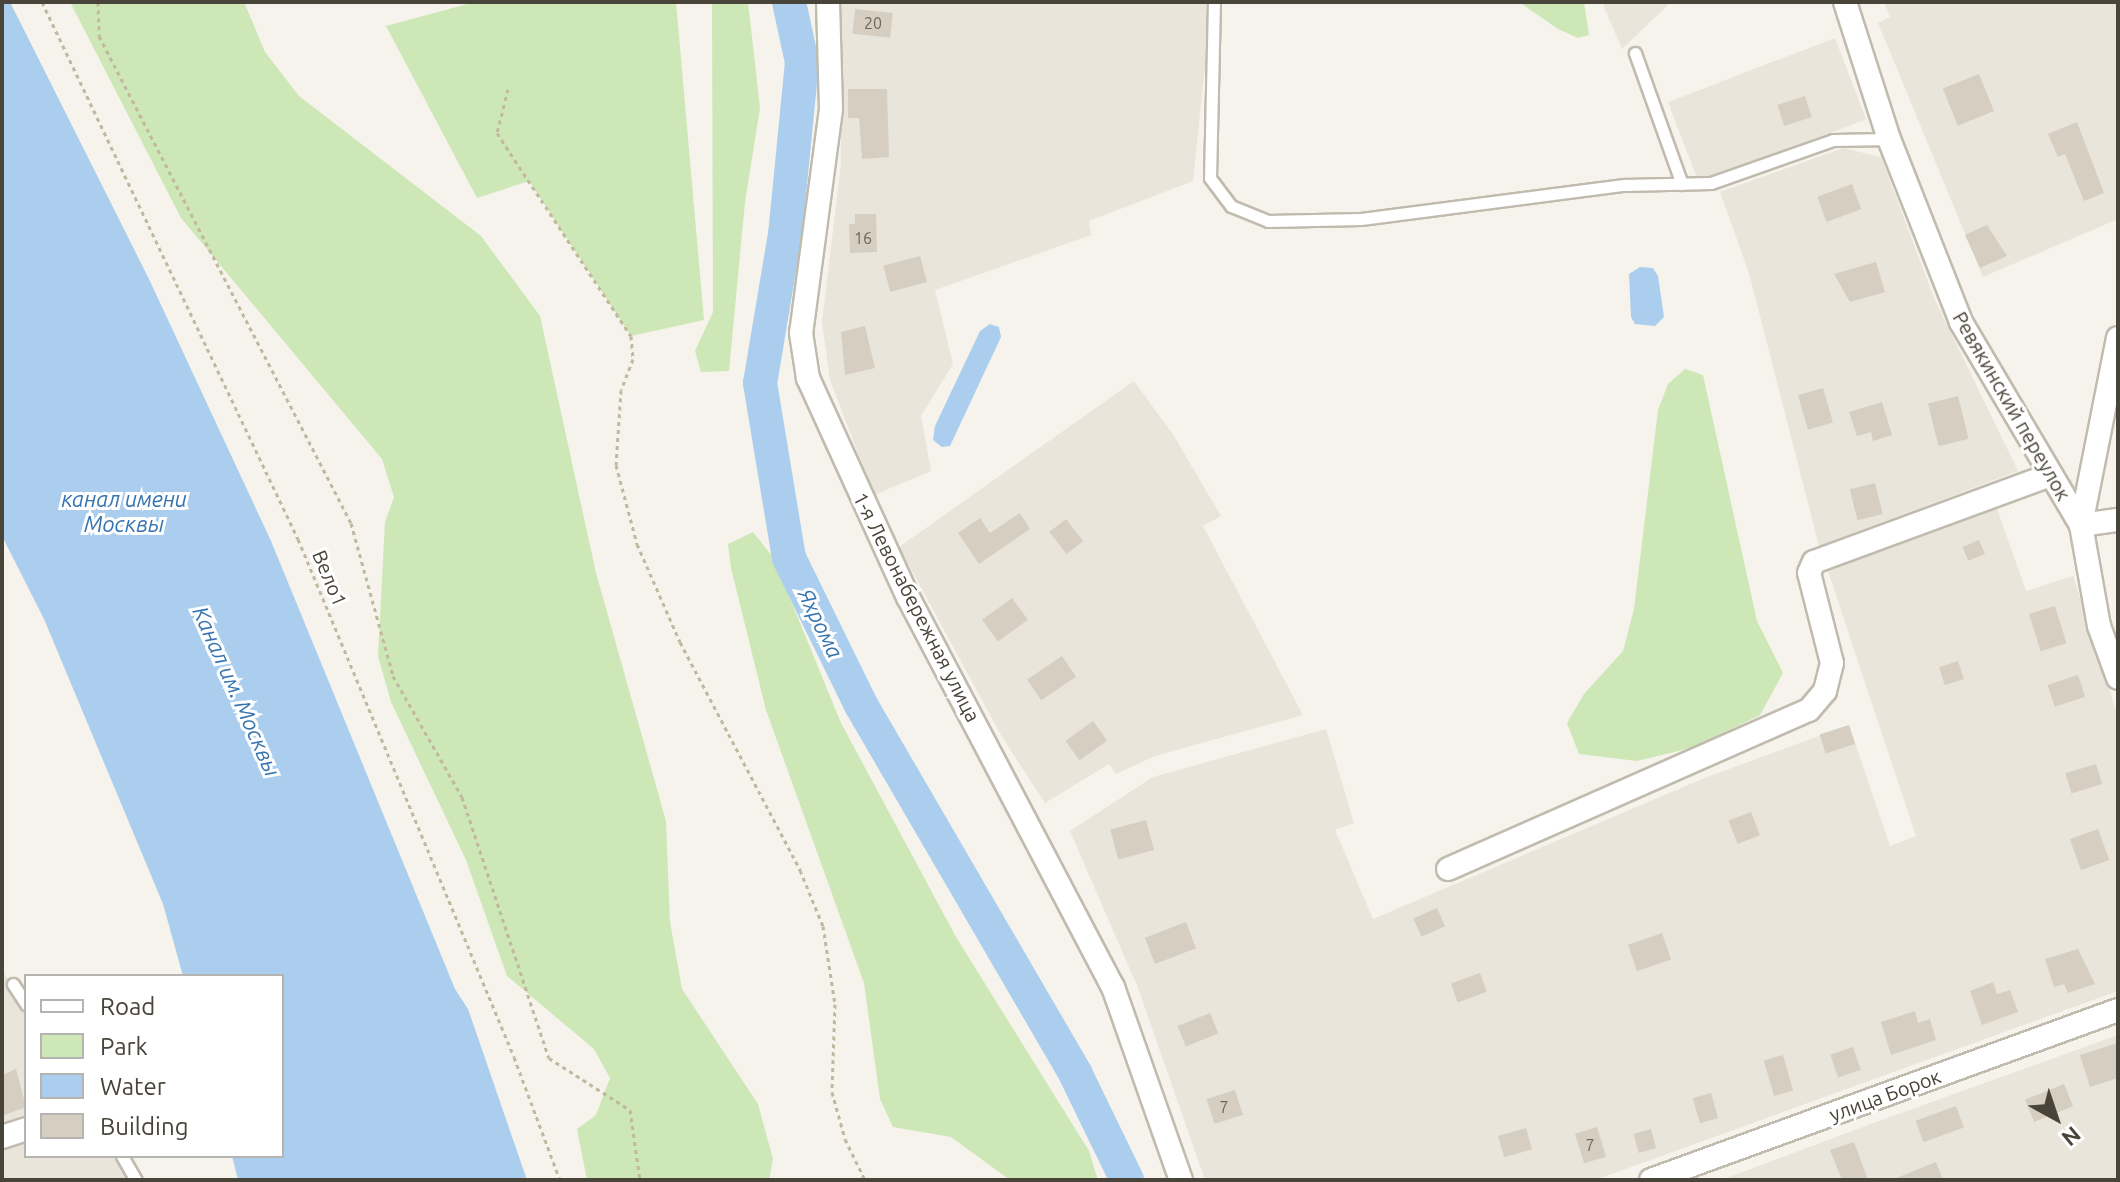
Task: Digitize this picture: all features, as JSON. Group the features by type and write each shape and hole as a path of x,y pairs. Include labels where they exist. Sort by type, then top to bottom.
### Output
{"street":[{"name":"1-я Левонабережная улица","path":"828,2 831,109 801,333 808,378 908,597 1113,987 1181,1180"},
{"name":"Ревякинский переулок","path":"1845,2 1889,139 1961,322 2081,525 2099,626 2118,678"},
{"path":"2118,338 2081,525 2118,520"},
{"path":"1448,869 1809,710 1825,691 1832,663 1809,573 1814,562 2050,475"},
{"name":"улица Борок","path":"1651,1180 2118,1010"},
{"path":"2,1137 24,1130"}],"lane":[{"path":"1214,2 1210,178 1231,206 1268,221 1361,219 1624,185 1711,183 1833,140 1889,139"},
{"path":"1635,53 1682,184"},
{"path":"13,984 24,1001"},
{"path":"123,1158 136,1180"}],"path":[{"name":"Вело1","path":"42,2 298,539 560,1180"},
{"path":"98,2 99,36 351,523 393,676 462,797 549,1058 630,1110 640,1180"},
{"path":"508,89 497,133 631,336 633,359 621,390 616,465 637,544 680,642 800,870 823,926 835,1004 832,1092 845,1139 865,1180"}],"shaded area":[{"path":"840,2 1206,2 1210,19 1193,181 1089,221 1091,235 935,290 953,364 921,416 931,471 874,495 830,380 822,322 841,164"},
{"path":"1602,2 1671,2 1622,49"},
{"path":"1884,2 2118,2 2118,219 1983,277 1878,23 1890,17"},
{"path":"1835,38 1866,119 1699,183 1668,102"},
{"path":"1843,148 1881,157 1934,298 2018,471 1819,546 1749,273 1720,192"},
{"path":"1134,381 1174,436 1221,516 1203,526 1303,715 1155,756 1116,774 1109,764 1045,803 1002,737 899,547"},
{"path":"1996,506 2026,591 2073,576 2118,717 2118,991 1595,1180 1205,1180 1138,988 1070,831 1153,777 1326,729 1354,823 1335,830 1373,919 1707,777 1849,725 1890,846 1916,836 1826,565"},
{"path":"2,971 24,998 24,1158 130,1158 139,1180 2,1180"},
{"path":"2118,1035 2118,1180 1721,1180 1879,1121"}],"green space":[{"path":"70,2 244,2 265,52 299,96 481,236 540,316 596,573 666,821 670,922 682,989 758,1104 773,1159 769,1180 587,1180 577,1129 596,1115 610,1078 594,1049 507,976 466,860 391,702 378,656 385,522 394,497 382,459 181,218"},
{"path":"475,2 676,2 704,320 631,336 529,181 477,198 386,26"},
{"path":"712,2 748,2 760,108 745,202 729,371 701,372 695,351 713,312"},
{"path":"1519,2 1584,2 1589,35 1578,38 1558,29"},
{"path":"1685,369 1703,375 1757,621 1783,673 1760,715 1695,747 1637,761 1579,754 1567,723 1584,694 1623,651 1634,609 1658,410 1668,384"},
{"path":"753,532 773,557 841,723 956,937 1089,1151 1098,1180 1010,1180 951,1137 893,1127 880,1099 864,983 766,710 731,568 728,544"}],"water":[{"name":"канал имени Москвы","path":"2,2 10,2 148,277 271,541 455,989 468,1009 527,1180 238,1180 232,1158 284,1158 284,974 182,974 163,904 44,619 2,536"},
{"path":"1640,267 1653,268 1658,276 1664,317 1655,326 1635,324 1631,317 1629,274"},
{"path":"990,324 999,327 1001,337 950,446 942,447 933,440 935,426 980,331"}],"building":[{"path":"855,9 893,13 890,38 852,34"},
{"path":"1979,74 1994,111 1958,126 1943,89"},
{"path":"848,89 887,89 889,157 862,159 859,118 848,118"},
{"path":"1805,96 1812,117 1784,126 1777,105"},
{"path":"2077,122 2104,193 2084,201 2065,154 2058,157 2048,134"},
{"path":"1852,184 1861,209 1826,222 1817,197"},
{"path":"855,214 876,214 877,252 850,253 849,224 855,224"},
{"path":"1987,225 2007,256 1980,268 1965,235"},
{"path":"920,256 927,282 890,292 883,266"},
{"path":"1876,262 1885,292 1850,302 1834,274"},
{"path":"865,326 875,368 845,375 841,332"},
{"path":"1823,388 1833,423 1808,430 1798,395"},
{"path":"1958,396 1969,439 1939,446 1928,403"},
{"path":"1882,402 1892,435 1873,441 1871,432 1857,436 1849,412"},
{"path":"1875,483 1883,514 1858,520 1850,489"},
{"path":"1020,513 1030,529 979,564 958,533 980,518 990,533"},
{"path":"1066,519 1083,541 1067,554 1049,532"},
{"path":"1979,540 1985,554 1968,561 1962,547"},
{"path":"1012,598 1028,620 998,642 982,620"},
{"path":"2055,606 2066,643 2041,651 2029,614"},
{"path":"1062,656 1076,677 1041,700 1027,679"},
{"path":"1958,661 1964,679 1945,685 1939,667"},
{"path":"2078,675 2085,697 2055,707 2048,685"},
{"path":"1093,721 1107,740 1080,760 1065,741"},
{"path":"1849,725 1855,744 1826,754 1820,735"},
{"path":"2096,764 2102,784 2072,793 2065,773"},
{"path":"1751,812 1760,835 1738,844 1729,821"},
{"path":"1146,820 1154,850 1118,860 1110,830"},
{"path":"2098,829 2109,860 2081,870 2070,839"},
{"path":"1437,908 1445,926 1421,937 1413,919"},
{"path":"1186,922 1196,948 1155,964 1145,938"},
{"path":"1662,933 1671,959 1637,971 1628,945"},
{"path":"2078,949 2095,984 2068,993 2064,984 2054,987 2045,959"},
{"path":"1480,973 1487,992 1458,1002 1451,984"},
{"path":"1993,982 1997,994 2010,990 2018,1012 1982,1025 1970,991"},
{"path":"1915,1011 1918,1023 1930,1019 1936,1040 1891,1055 1881,1022"},
{"path":"1210,1013 1218,1033 1186,1047 1178,1026"},
{"path":"2118,1043 2118,1078 2090,1087 2080,1055"},
{"path":"1853,1047 1861,1070 1838,1078 1830,1055"},
{"path":"1783,1055 1793,1091 1774,1096 1764,1061"},
{"path":"16,1069 24,1108 2,1116 2,1075"},
{"path":"2064,1084 2073,1106 2034,1122 2025,1100"},
{"path":"1235,1090 1243,1115 1215,1124 1206,1099"},
{"path":"1711,1093 1718,1118 1700,1123 1693,1098"},
{"path":"1956,1106 1964,1128 1923,1142 1916,1121"},
{"path":"1597,1127 1606,1157 1584,1163 1575,1134"},
{"path":"1526,1128 1532,1149 1504,1157 1498,1136"},
{"path":"1651,1129 1656,1148 1639,1153 1634,1134"},
{"path":"1854,1142 1868,1180 1842,1180 1830,1150"},
{"path":"1936,1162 1943,1180 1894,1180 1894,1179"}],"waterway":[{"name":"Яхрома","path":"789,2 802,62 785,234 760,383 789,558 861,705 1076,1075 1127,1180"}],"water label":[{"name":"Канал им. Москвы","path":"237,691"}]}
